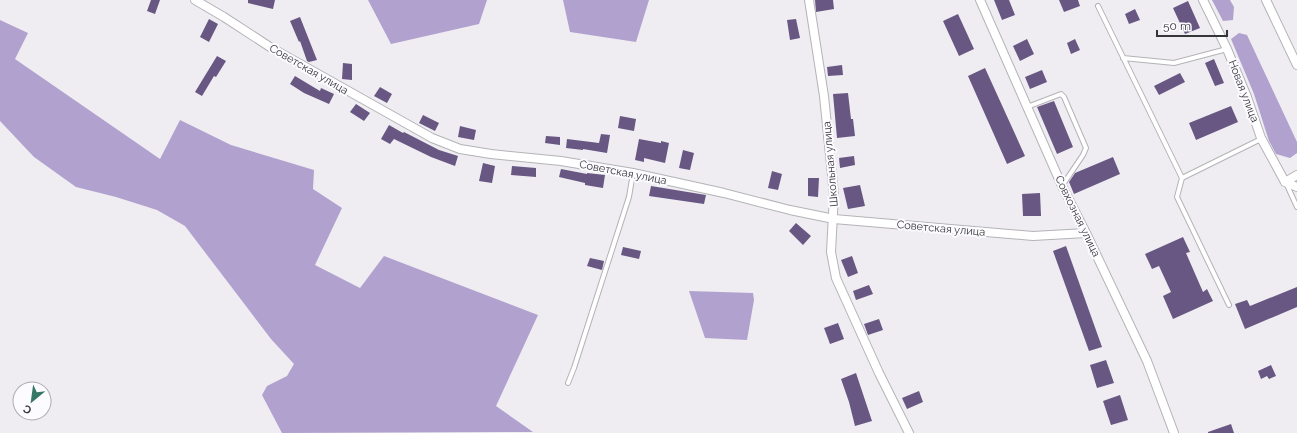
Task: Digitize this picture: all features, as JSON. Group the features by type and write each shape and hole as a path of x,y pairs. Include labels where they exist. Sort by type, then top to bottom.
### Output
{"street":[{"name":"Советская улица","path":"195,0 270,47 432,138 460,149 491,154 562,160 633,173 834,219 1033,236 1086,233"},
{"name":"Школьная улица","path":"809,0 825,104 834,195 834,219 831,252 836,278 878,373 909,433"},
{"name":"Совхозная улица","path":"980,0 1062,186 1147,361 1174,433"},
{"name":"Новая улица","path":"1204,0 1247,97 1261,138 1285,182"},
{"path":"1266,0 1297,65"},
{"path":"1285,182 1297,175"},
{"path":"1285,182 1297,187"}],"lane":[{"path":"1098,6 1182,178 1177,197 1228,305"},
{"path":"1124,58 1174,63 1227,49"},
{"path":"1026,107 1061,94 1064,97 1086,148 1083,155 1062,186"},
{"path":"1182,178 1261,138"},
{"path":"568,383 577,360 629,197 633,173"},
{"path":"1285,182 1297,207"}],"shaded area":[{"path":"368,0 487,0 479,24 391,44"},
{"path":"563,0 649,0 636,42 570,32"},
{"path":"1212,0 1230,0 1234,7 1233,20 1223,21"},
{"path":"0,20 28,33 15,59 160,159 180,120 231,145 314,170 313,189 342,208 315,265 360,288 384,256 538,315 496,406 533,432 282,433 262,395 267,386 287,376 294,364 271,339 185,226 157,210 116,197 76,187 34,157 0,121"},
{"path":"1239,33 1247,35 1297,142 1297,153 1290,158 1276,154 1269,141 1254,94 1231,39"},
{"path":"689,291 753,293 754,300 747,340 705,338"}],"building":[{"path":"151,0 160,0 155,14 147,11"},
{"path":"248,0 275,0 273,9 248,3"},
{"path":"815,0 833,0 834,9 816,12"},
{"path":"994,0 1009,0 1015,15 1002,20"},
{"path":"1059,0 1078,0 1080,6 1064,12"},
{"path":"1188,1 1200,28 1185,34 1173,8"},
{"path":"1135,9 1140,20 1129,24 1125,14"},
{"path":"958,14 974,49 959,56 943,21"},
{"path":"300,17 317,60 307,61 300,41 299,42 290,21"},
{"path":"209,19 218,24 209,42 200,37"},
{"path":"796,19 800,38 790,40 787,20"},
{"path":"1027,39 1034,54 1020,61 1013,46"},
{"path":"1075,39 1080,50 1071,54 1067,43"},
{"path":"217,56 226,61 216,77 214,76 202,96 195,92"},
{"path":"1214,59 1224,83 1215,86 1205,63"},
{"path":"343,63 352,64 352,80 342,79"},
{"path":"842,65 843,75 828,76 827,67"},
{"path":"985,68 1025,156 1007,164 968,76"},
{"path":"1042,70 1047,82 1030,89 1025,77"},
{"path":"1180,73 1185,82 1159,95 1154,86"},
{"path":"295,76 320,91 321,88 334,94 329,104 304,93 290,84"},
{"path":"380,87 392,94 387,103 374,96"},
{"path":"848,93 851,119 853,119 855,136 837,138 833,94"},
{"path":"1054,101 1073,147 1057,154 1037,107"},
{"path":"356,104 370,113 364,121 350,112"},
{"path":"1231,106 1238,122 1196,140 1189,123"},
{"path":"423,115 439,123 435,131 419,123"},
{"path":"620,116 636,119 634,131 618,128"},
{"path":"389,125 439,150 458,156 455,166 431,157 394,139 390,144 381,139"},
{"path":"460,126 476,130 474,140 458,137"},
{"path":"601,134 610,135 607,153 566,148 567,139 599,143"},
{"path":"546,136 560,137 560,145 545,143"},
{"path":"639,139 669,143 665,163 644,158 644,162 635,160"},
{"path":"683,150 694,153 690,170 679,168"},
{"path":"854,156 855,165 840,168 839,158"},
{"path":"1113,157 1120,174 1074,194 1069,182 1075,173"},
{"path":"483,163 495,166 492,183 479,181"},
{"path":"512,166 536,168 536,177 511,175"},
{"path":"561,169 587,174 605,175 603,188 585,185 585,183 559,177"},
{"path":"772,171 782,174 778,190 768,188"},
{"path":"808,178 819,178 818,197 808,196"},
{"path":"860,185 865,206 848,209 843,188"},
{"path":"651,186 706,195 704,204 649,196"},
{"path":"1040,193 1041,216 1023,216 1022,194"},
{"path":"796,223 811,236 803,245 789,231"},
{"path":"1183,237 1190,252 1186,253 1203,292 1207,289 1213,301 1173,319 1163,296 1171,292 1159,266 1152,269 1145,254"},
{"path":"1066,246 1102,347 1089,351 1053,251"},
{"path":"623,247 641,251 639,259 621,255"},
{"path":"852,256 858,273 848,277 841,260"},
{"path":"590,258 604,261 602,270 587,266"},
{"path":"869,285 873,294 856,300 853,291"},
{"path":"1297,287 1297,307 1245,329 1235,304 1247,300 1250,306"},
{"path":"879,319 883,330 868,335 864,324"},
{"path":"838,323 844,339 830,344 824,328"},
{"path":"1106,360 1114,383 1097,388 1090,365"},
{"path":"1271,365 1276,376 1269,379 1267,376 1261,379 1258,371"},
{"path":"856,373 872,421 855,426 841,379"},
{"path":"919,391 923,402 907,409 902,398"},
{"path":"1120,395 1128,420 1111,425 1103,401"},
{"path":"1231,424 1234,433 1208,433 1208,432"}]}
